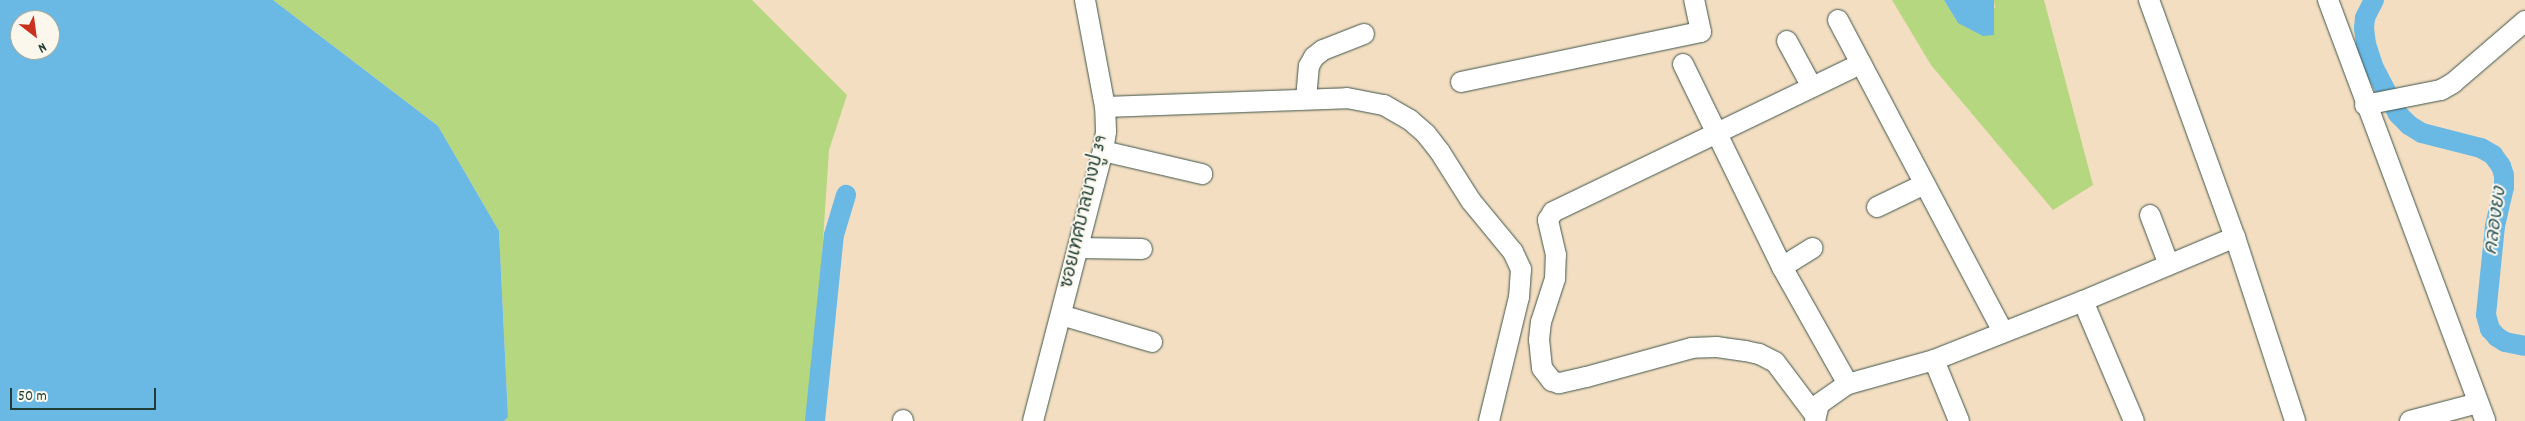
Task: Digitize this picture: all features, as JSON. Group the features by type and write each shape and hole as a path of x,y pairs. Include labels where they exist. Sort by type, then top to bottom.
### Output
{"street":[{"name":"ซอยเทศบาลบางปู 39","path":"1033,421 1103,151 1106,107 1085,0"},
{"path":"1461,82 1701,32 1694,0"},
{"path":"2149,0 2235,237 2295,421"},
{"path":"2328,0 2370,103 2482,412 2410,421"},
{"path":"1838,20 2003,330"},
{"path":"2370,103 2441,90 2453,83 2525,21"},
{"path":"1306,100 1309,66 1314,58 1323,50 1364,34"},
{"path":"1787,41 1812,87"},
{"path":"1683,64 1718,131 1782,267 1848,384"},
{"path":"1815,418 1775,362 1759,354 1717,347 1692,348 1559,383 1552,381 1542,368 1539,340 1541,322 1556,279 1556,255 1549,216 1718,131 1861,64"},
{"path":"1106,107 1348,98 1384,105 1410,120 1431,140 1471,201 1513,252 1521,269 1522,284 1493,420"},
{"path":"1103,151 1202,174"},
{"path":"1877,207 1925,184"},
{"path":"2150,215 2169,265"},
{"path":"1815,418 1819,404 1848,384 1934,360 2003,330 2083,301 2235,237"},
{"path":"1079,248 1142,249"},
{"path":"1782,267 1812,248"},
{"path":"2083,301 2134,421"},
{"path":"1061,316 1152,342"},
{"path":"1934,360 1959,421"}],"green space":[{"path":"273,0 752,0 847,95 829,150 811,421 504,421 508,417 499,231 438,126"},
{"path":"1892,0 1944,0 1958,23 1995,8 1994,0 2044,0 2093,185 2053,210 1931,65"}],"water":[{"path":"0,0 273,0 438,126 499,231 508,417 504,421 0,421"},
{"path":"1944,0 1994,0 1994,35 1983,36 1958,23"}],"waterway":[{"name":"คลองยง","path":"2374,0 2365,18 2366,44 2373,66 2398,114 2409,125 2422,133 2481,148 2493,155 2501,166 2504,175 2504,187 2495,226 2486,315 2490,329 2497,337 2505,342 2525,346"},
{"path":"815,421 834,235 846,195"}]}
